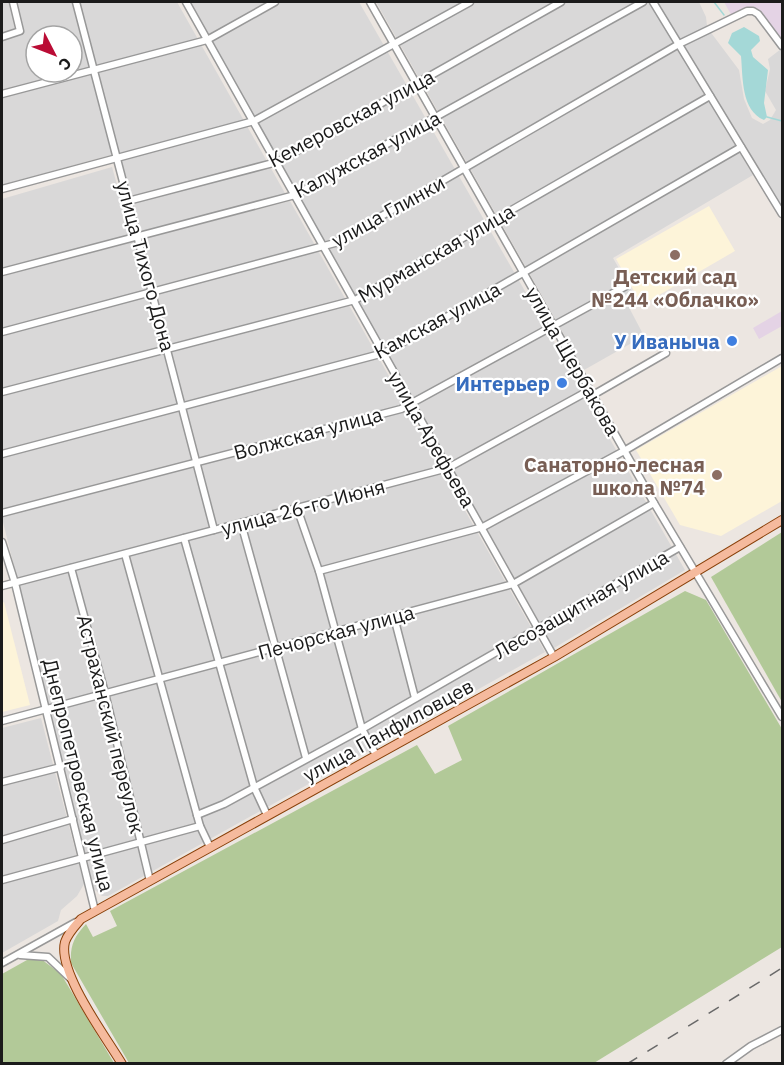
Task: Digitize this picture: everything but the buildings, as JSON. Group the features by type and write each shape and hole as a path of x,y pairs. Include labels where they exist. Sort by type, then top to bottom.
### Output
{"main road":[{"name":"улица Панфиловцев","path":"94,911 554,657 783,520"},
{"name":"Днепропетровская улица","path":"94,911 81,919 66,941 64,951 75,984 122,1064"}],"street":[{"path":"2,37 20,31 13,2"},
{"name":"улица Тихого Дона","path":"76,2 214,530"},
{"name":"улица Арефьева","path":"186,2 554,657"},
{"path":"2,94 207,40 275,2"},
{"name":"улица Щербакова","path":"370,2 654,503 783,717"},
{"path":"2,189 254,121 470,2"},
{"name":"Кемеровская улица","path":"128,201 277,162 561,2"},
{"name":"Калужская улица","path":"2,272 295,195 643,2"},
{"path":"653,2 783,214"},
{"name":"улица Глинки","path":"2,332 335,243 679,44 750,10 758,14 783,46"},
{"name":"Мурманская улица","path":"2,392 355,300 710,96"},
{"name":"Камская улица","path":"2,454 384,353 741,147"},
{"name":"Волжская улица","path":"2,513 197,463 411,404 626,286"},
{"name":"улица 26-го Июня","path":"2,586 448,468 666,353"},
{"path":"319,571 483,527 624,451 783,358"},
{"name":"Печорская улица","path":"2,721 513,584 654,503"},
{"path":"297,508 319,571 362,729 376,755"},
{"path":"241,523 306,758"},
{"path":"184,538 254,787 267,815"},
{"name":"Днепропетровская улица","path":"2,542 15,583 47,709 94,911"},
{"name":"Лесозащитная улица","path":"197,815 362,729 680,547"},
{"path":"125,554 200,826 210,847"},
{"name":"Астраханский переулок","path":"71,568 105,693 150,881"},
{"path":"393,617 415,698"},
{"path":"2,782 60,767"},
{"path":"2,840 73,819"},
{"path":"2,880 200,826"},
{"path":"2,963 81,919"},
{"path":"17,956 48,957 75,984"},
{"path":"726,1064 751,1046 783,1030"}],"shaded area":[{"path":"2,2 177,2 286,195 140,234 118,153 2,185"},
{"path":"189,2 359,2 685,570 554,648"},
{"path":"376,2 699,2 706,17 707,26 676,45 753,175 613,258 632,291 623,296 644,336 584,370"},
{"path":"724,2 782,2 782,46 753,6 733,18"},
{"path":"709,30 739,70 744,99 752,118 763,124 770,120 776,110 765,91 770,69 768,59 782,50 782,209 682,45"},
{"path":"112,167 131,234 2,269 2,199"},
{"path":"290,201 545,652 108,896 102,896 94,889 2,518 2,276"},
{"name":"Детский сад №244 «Облачко»","path":"709,206 735,251 647,302 643,295 638,298 616,259"},
{"path":"782,311 782,326 759,339 753,328"},
{"name":"Санаторно-лесная школа №74","path":"782,366 782,501 721,536 680,525 636,450"},
{"path":"4,602 30,705 2,712 2,603"},
{"path":"41,718 84,884 77,896 61,910 58,921 2,953 2,728"}],"green space":[{"path":"782,532 782,702 711,577"},
{"path":"685,591 706,600 782,729 782,947 594,1063 129,1063 71,963 74,942 86,924 93,937 117,926 110,911 417,745 435,774 462,760 448,726"},
{"path":"41,959 61,974 114,1063 2,1064 2,974 27,960"}],"water":[{"path":"744,27 759,36 760,41 751,50 753,57 768,70 764,103 767,117 764,120 756,115 747,101 741,56 728,43 732,33"}],"waterway":[{"path":"714,2 724,15"},
{"path":"767,117 782,121"}],"railway":[{"path":"627,1064 782,968"}],"place":[{"name":"Детский сад №244 «Облачко»","path":"675,255"},
{"name":"У Иваныча","path":"732,341"},
{"name":"Интерьер","path":"562,383"},
{"name":"Санаторно-лесная школа №74","path":"717,475"}]}
